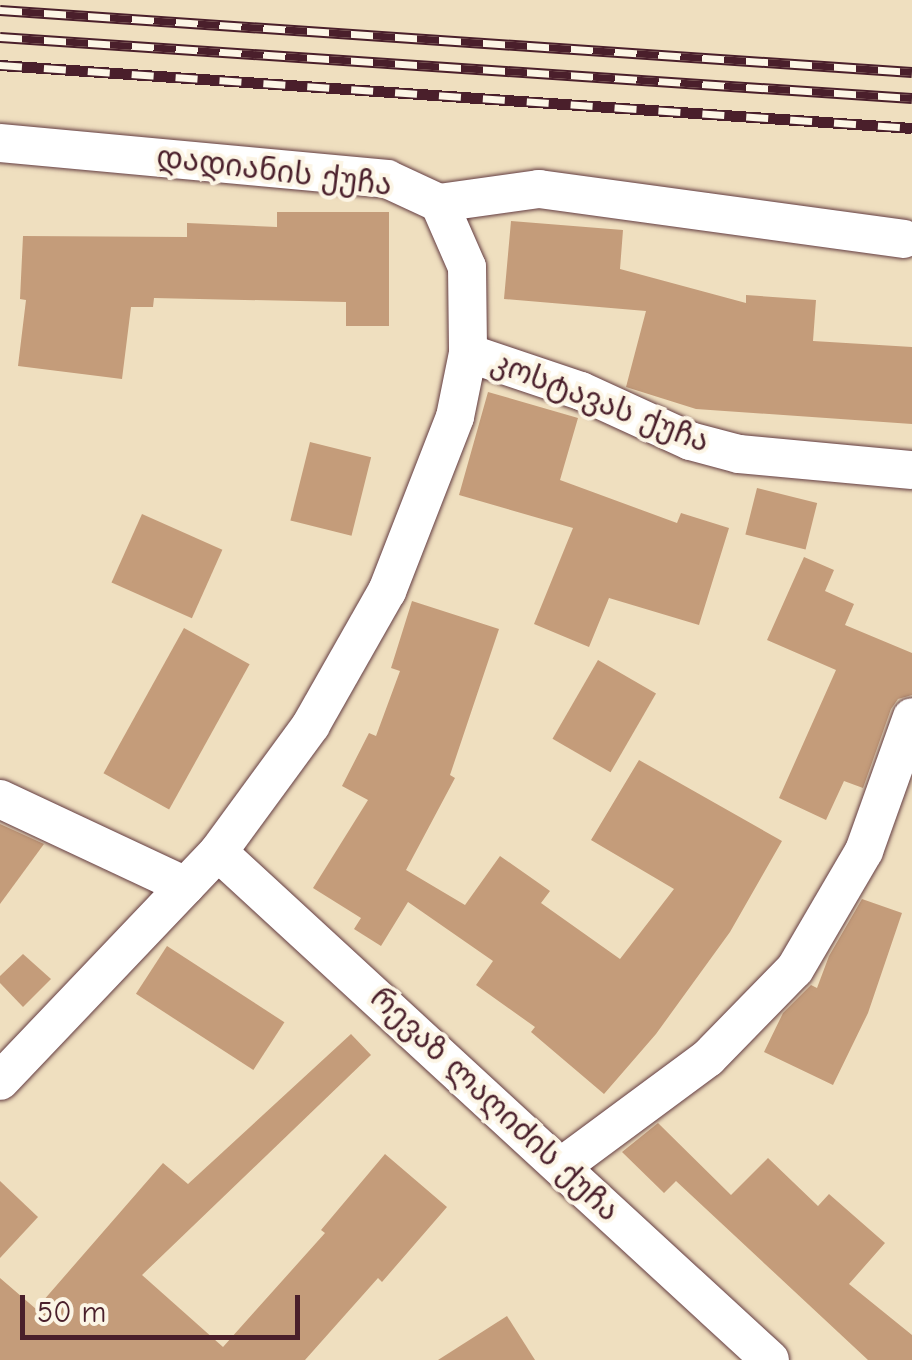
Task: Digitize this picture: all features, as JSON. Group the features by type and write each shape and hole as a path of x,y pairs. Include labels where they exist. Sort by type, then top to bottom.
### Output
{"street":[{"name":"დადიანის ქუჩა","path":"0,144 387,179 439,203"},
{"path":"0,1080 218,852 311,726 386,591 455,417 468,353 467,267 439,203 539,189 904,239"},
{"name":"კოსტავას ქუჩა","path":"468,353 582,391 690,441 723,450 912,470"},
{"path":"562,1166 708,1058 795,970 864,851 912,717"},
{"path":"0,799 186,886"},
{"name":"რევაზ ლაღიძის ქუჩა","path":"218,852 770,1360"}],"building":[{"path":"277,212 389,212 389,326 346,326 346,302 154,298 153,307 131,307 122,379 18,366 26,300 20,299 23,236 187,237 187,223 277,227"},
{"path":"511,221 623,230 620,269 746,303 746,295 816,300 813,341 912,347 912,424 696,409 626,387 646,311 504,299"},
{"path":"488,392 578,418 560,480 677,523 681,513 729,528 699,625 609,598 589,647 534,624 573,528 459,495"},
{"path":"310,442 371,457 352,536 290,521"},
{"path":"757,488 817,503 806,550 745,535"},
{"path":"142,514 222,550 192,618 111,583"},
{"path":"804,557 834,570 825,591 854,604 845,625 912,653 912,695 898,699 891,709 863,788 844,781 826,820 779,798 836,670 767,640"},
{"path":"412,601 499,629 450,775 455,778 406,870 465,905 500,856 550,891 541,903 620,959 674,889 591,840 639,760 782,841 730,932 656,1034 604,1094 531,1032 535,1027 476,985 493,961 408,902 381,946 354,929 361,918 313,888 368,800 342,786 369,733 376,736 400,671 391,668"},
{"path":"184,628 250,664 169,810 104,773"},
{"path":"598,660 656,694 611,772 552,739"},
{"path":"0,824 44,844 0,904"},
{"path":"862,899 902,913 868,1013 833,1085 764,1052 783,1013 811,985 817,988 829,956"},
{"path":"167,946 284,1022 253,1070 136,994"},
{"path":"23,954 51,979 23,1007 0,983 0,976"},
{"path":"351,1034 371,1055 142,1275 223,1347 325,1233 321,1230 385,1154 447,1207 382,1282 378,1278 305,1360 0,1360 0,1278 36,1309 163,1163 188,1184"},
{"path":"658,1123 731,1195 768,1158 818,1206 829,1194 885,1243 849,1284 912,1335 912,1360 868,1360 676,1181 664,1193 622,1152"},
{"path":"0,1181 38,1217 0,1258"},
{"path":"507,1316 535,1360 438,1360"}],"railway":[{"path":"0,10 912,72"},
{"path":"0,37 912,98"},
{"path":"0,65 912,128"}]}
